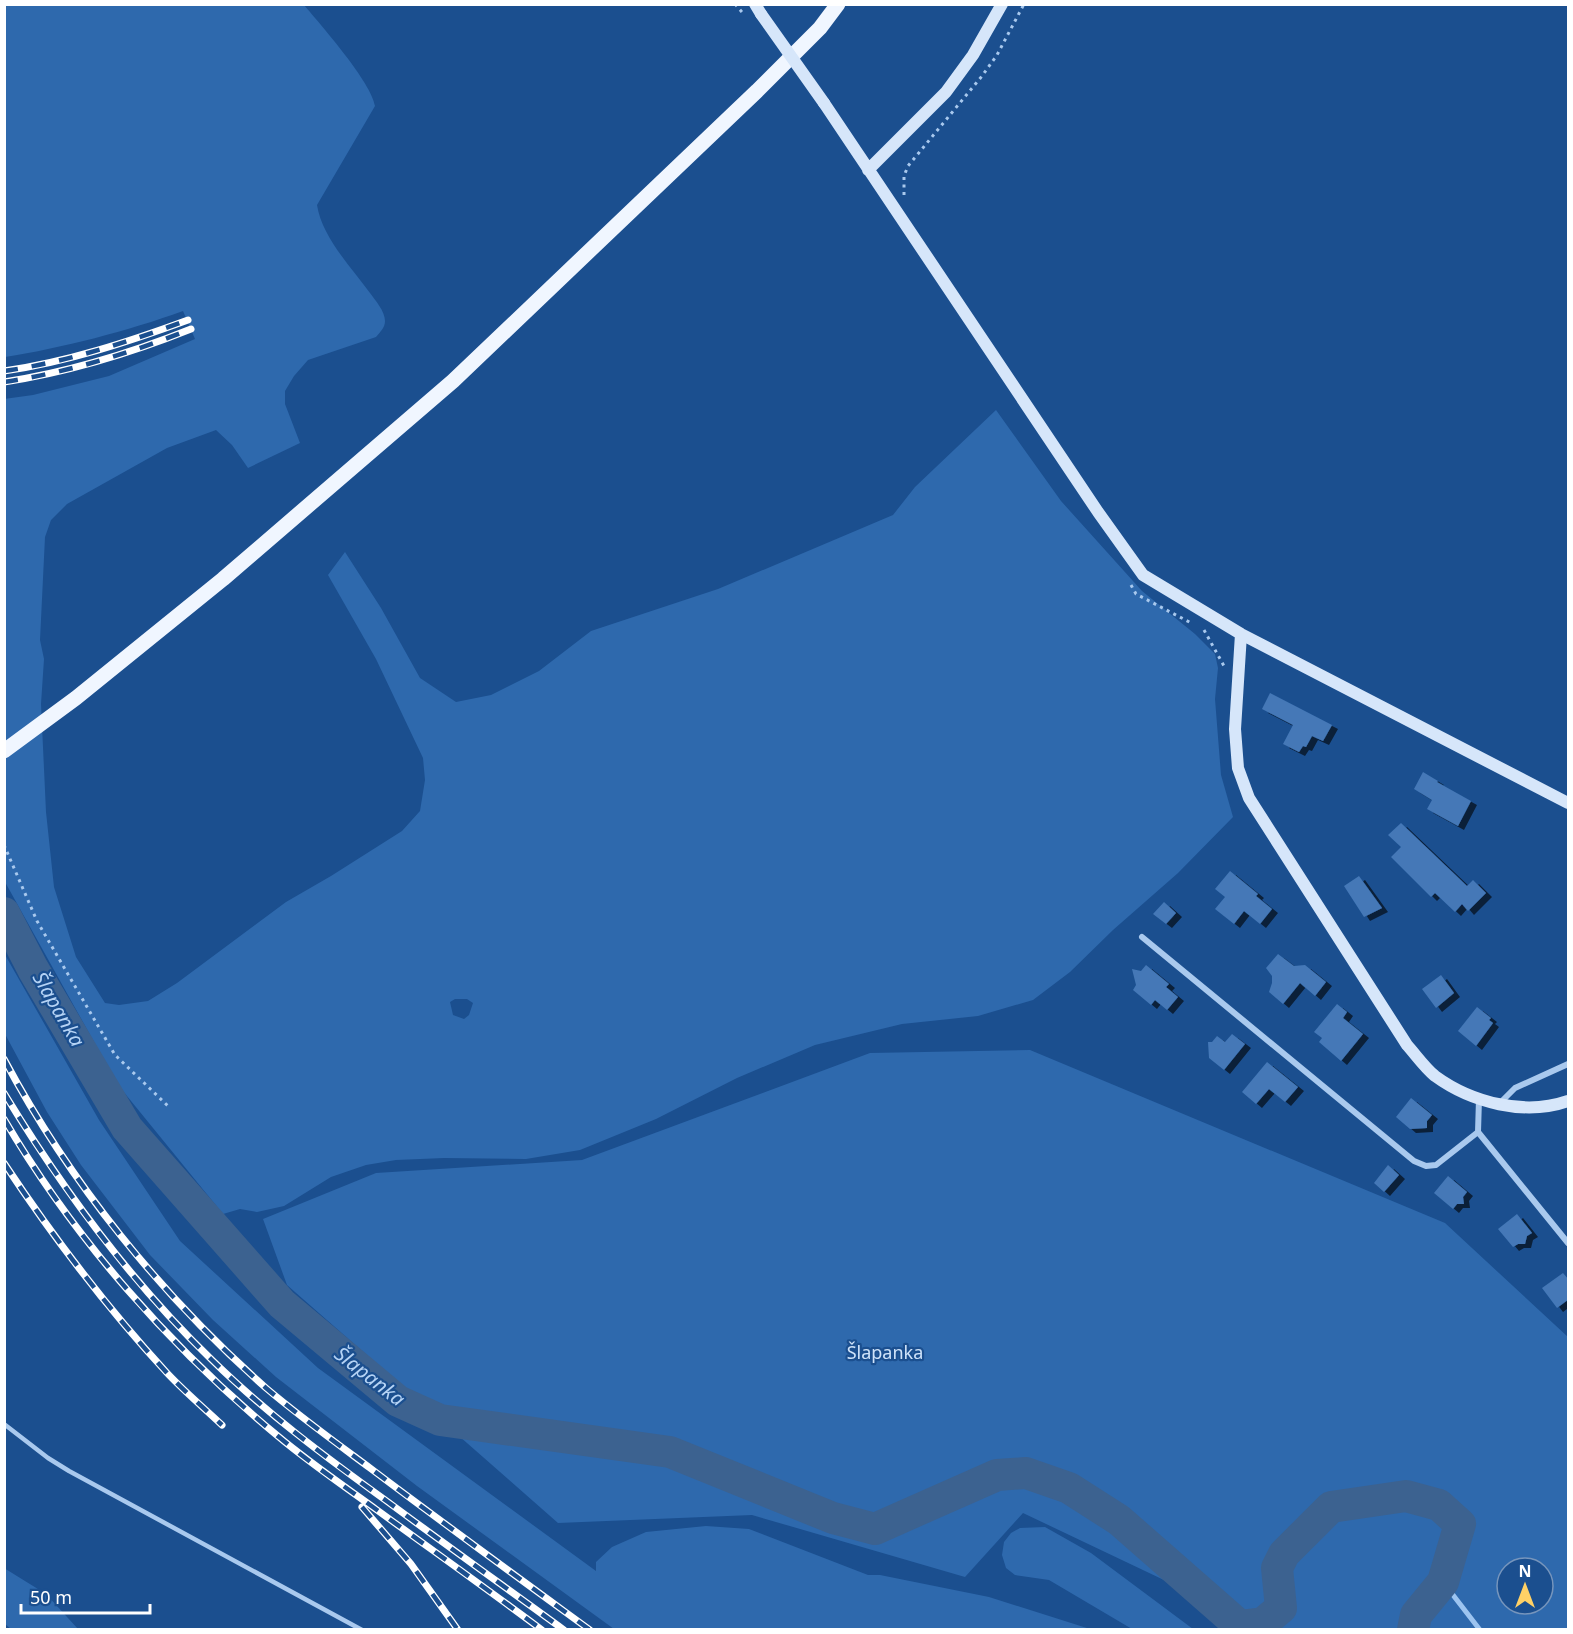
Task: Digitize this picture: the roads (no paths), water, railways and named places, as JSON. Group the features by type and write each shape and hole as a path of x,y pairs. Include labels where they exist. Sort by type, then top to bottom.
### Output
{"main road":[{"path":"4,751 76,698 223,579 453,381 757,91 820,28 838,4"}],"street":[{"path":"868,170 946,92 973,55 1002,4"},
{"path":"758,9 1143,575 1241,634 1569,803"},
{"path":"1241,634 1235,729 1238,768 1249,798 1407,1045 1434,1075 1463,1093 1479,1099 1498,1104 1529,1107 1556,1105 1569,1101"},
{"path":"1142,937 1414,1161 1426,1166 1436,1165 1478,1132"},
{"path":"1498,1104 1515,1088 1569,1064"},
{"path":"1479,1099 1478,1132 1569,1243"}],"lane":[{"path":"4,1424 69,1471 362,1629"}],"waterway":[{"name":"Šlapanka","path":"4,913 33,969 127,1128 282,1304 398,1401 440,1420 670,1452 833,1518 875,1529 997,1475 1026,1473 1069,1488 1119,1520 1240,1626 1263,1623 1281,1608 1277,1568 1284,1554 1331,1507 1406,1496 1439,1505 1460,1524 1443,1582 1416,1615 1413,1630"},
{"path":"1443,1582 1480,1630"}],"railway":[{"path":"4,371 97,350 188,320"},
{"path":"4,382 99,361 191,329"},
{"path":"4,1059 58,1150 88,1193 154,1276 227,1352 304,1419 590,1630"},
{"path":"4,1093 50,1165 99,1233 153,1299 212,1360 275,1417 320,1452 564,1630"},
{"path":"4,1119 32,1164 94,1249 163,1329 200,1367 303,1456 542,1630"},
{"path":"4,1163 62,1245 124,1324 174,1381 222,1425"},
{"path":"362,1507 411,1564 458,1630"}]}
